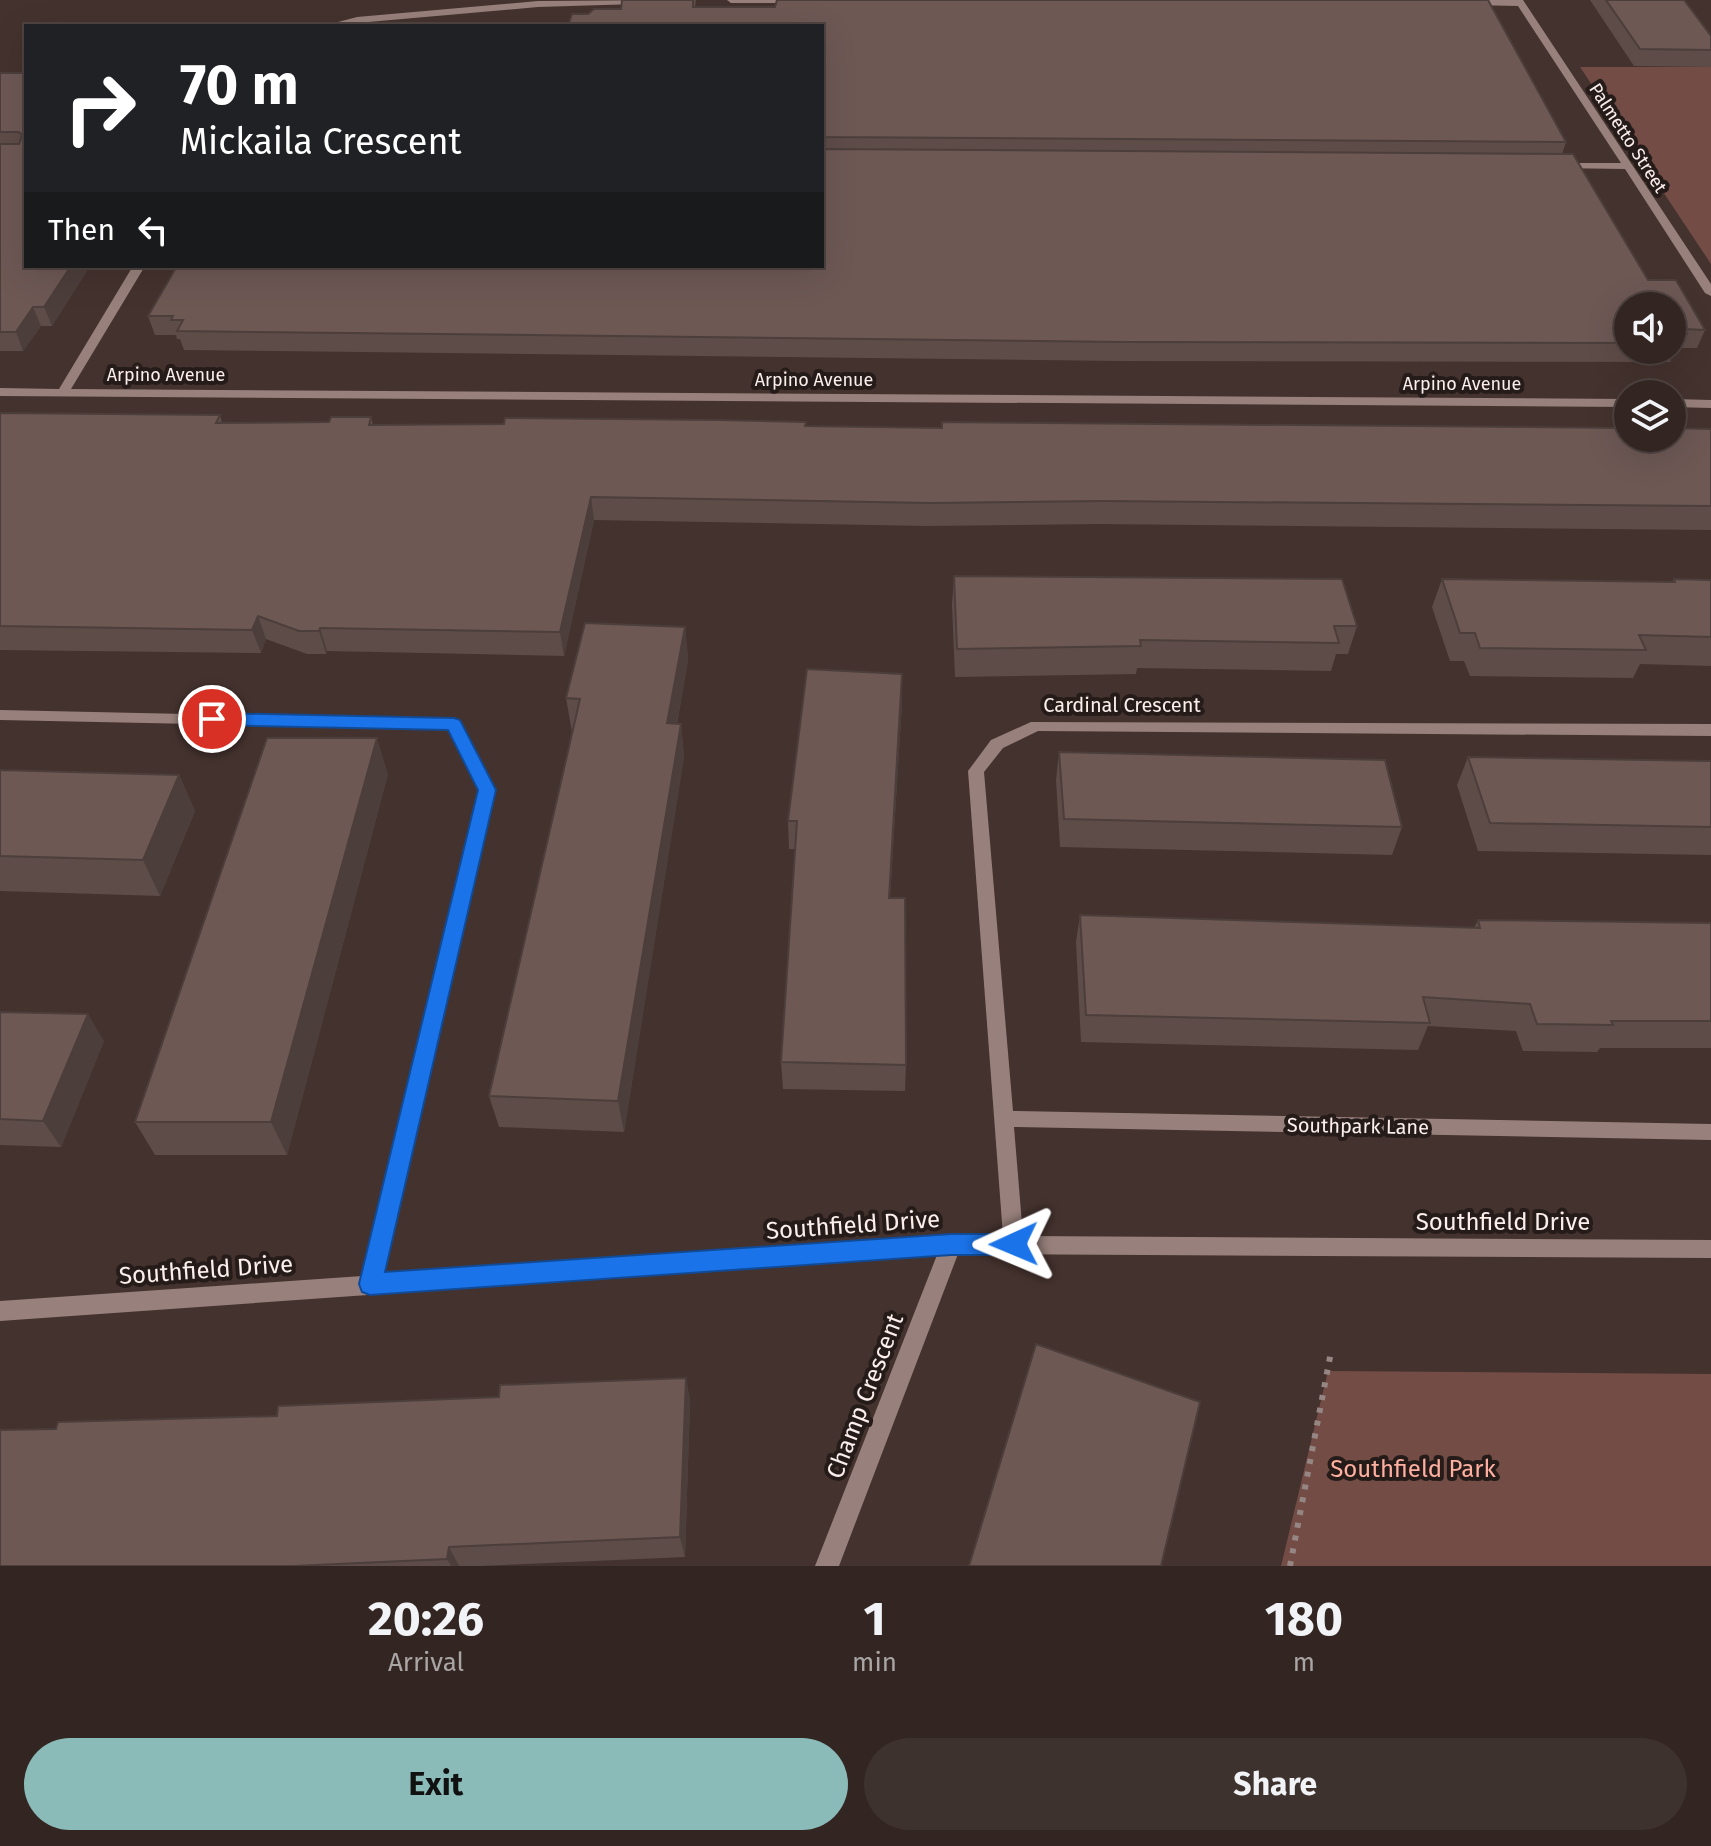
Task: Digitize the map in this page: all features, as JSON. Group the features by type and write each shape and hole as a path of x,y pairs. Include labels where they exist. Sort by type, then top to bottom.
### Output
{"street":[{"path":"338,24 538,4 670,0"},
{"path":"731,0 810,0"},
{"path":"1453,3 1520,2"},
{"name":"Palmetto Street","path":"1520,2 1711,293"},
{"path":"1543,165 1628,166"},
{"path":"63,392 138,268"},
{"name":"Arpino Avenue","path":"0,392 1614,403"},
{"path":"1686,403 1711,404"},
{"path":"0,715 454,724 487,790 370,1284"},
{"name":"Cardinal Crescent","path":"1014,1244 976,771 997,744 1036,726 1711,730"},
{"name":"Southpark Lane","path":"1005,1119 1711,1132"},
{"name":"Southfield Drive","path":"0,1311 951,1245 1711,1249"},
{"name":"Champ Crescent","path":"827,1566 951,1245"}],"path":[{"path":"1290,1566 1331,1352"}],"green space":[{"path":"1580,67 1711,67 1711,264"},
{"name":"Southfield Park","path":"1328,1371 1711,1374 1711,1566 1281,1566"}],"building":[{"path":"622,0 693,0 693,7 775,7 777,0 1488,0 1566,142 824,137 824,24 569,24 572,14 588,14 594,9 621,9"},
{"path":"1606,0 1684,0 1711,36 1711,50 1640,49"},
{"path":"0,73 24,73 24,268 70,268 44,307 33,307 16,332 0,332 0,144 19,144 22,135 19,132 0,132"},
{"path":"824,149 1573,154 1648,280 1676,280 1683,292 1614,292 1614,343 1124,342 177,331 183,320 171,320 173,316 148,316 176,268 824,268"},
{"path":"1686,297 1705,330 1686,329"},
{"path":"0,413 220,415 216,423 329,422 331,417 371,417 369,425 504,424 505,418 806,422 805,426 942,428 942,422 1614,428 1614,452 1686,452 1686,428 1711,429 1711,506 1103,501 929,503 591,497 560,632 320,628 319,631 299,631 258,616 252,630 0,626"},
{"path":"954,576 1342,579 1357,626 1334,626 1339,643 1140,640 1141,646 957,649"},
{"path":"1442,579 1711,580 1711,637 1639,635 1646,650 1480,648 1475,633 1460,633"},
{"path":"585,623 685,627 667,723 681,724 618,1101 489,1096 580,699 566,698"},
{"path":"807,669 902,674 889,898 905,898 906,1065 781,1062 797,821 788,821"},
{"path":"267,738 377,738 271,1122 135,1122"},
{"path":"1059,752 1385,760 1402,827 1064,819"},
{"path":"1468,757 1711,761 1711,827 1490,823"},
{"path":"0,770 179,775 143,860 0,856"},
{"path":"1080,915 1480,928 1478,920 1711,923 1711,1021 1537,1024 1530,1004 1423,997 1430,1023 1086,1015"},
{"path":"0,1012 88,1014 43,1121 0,1119"},
{"path":"1036,1344 1200,1402 1161,1566 969,1566"},
{"path":"686,1378 680,1537 449,1547 447,1559 294,1566 0,1566 0,1430 56,1429 58,1422 277,1416 278,1406 499,1397 500,1385"}],"route":[{"path":"212,719 454,724 487,790 370,1284 951,1245 1014,1244"}]}
